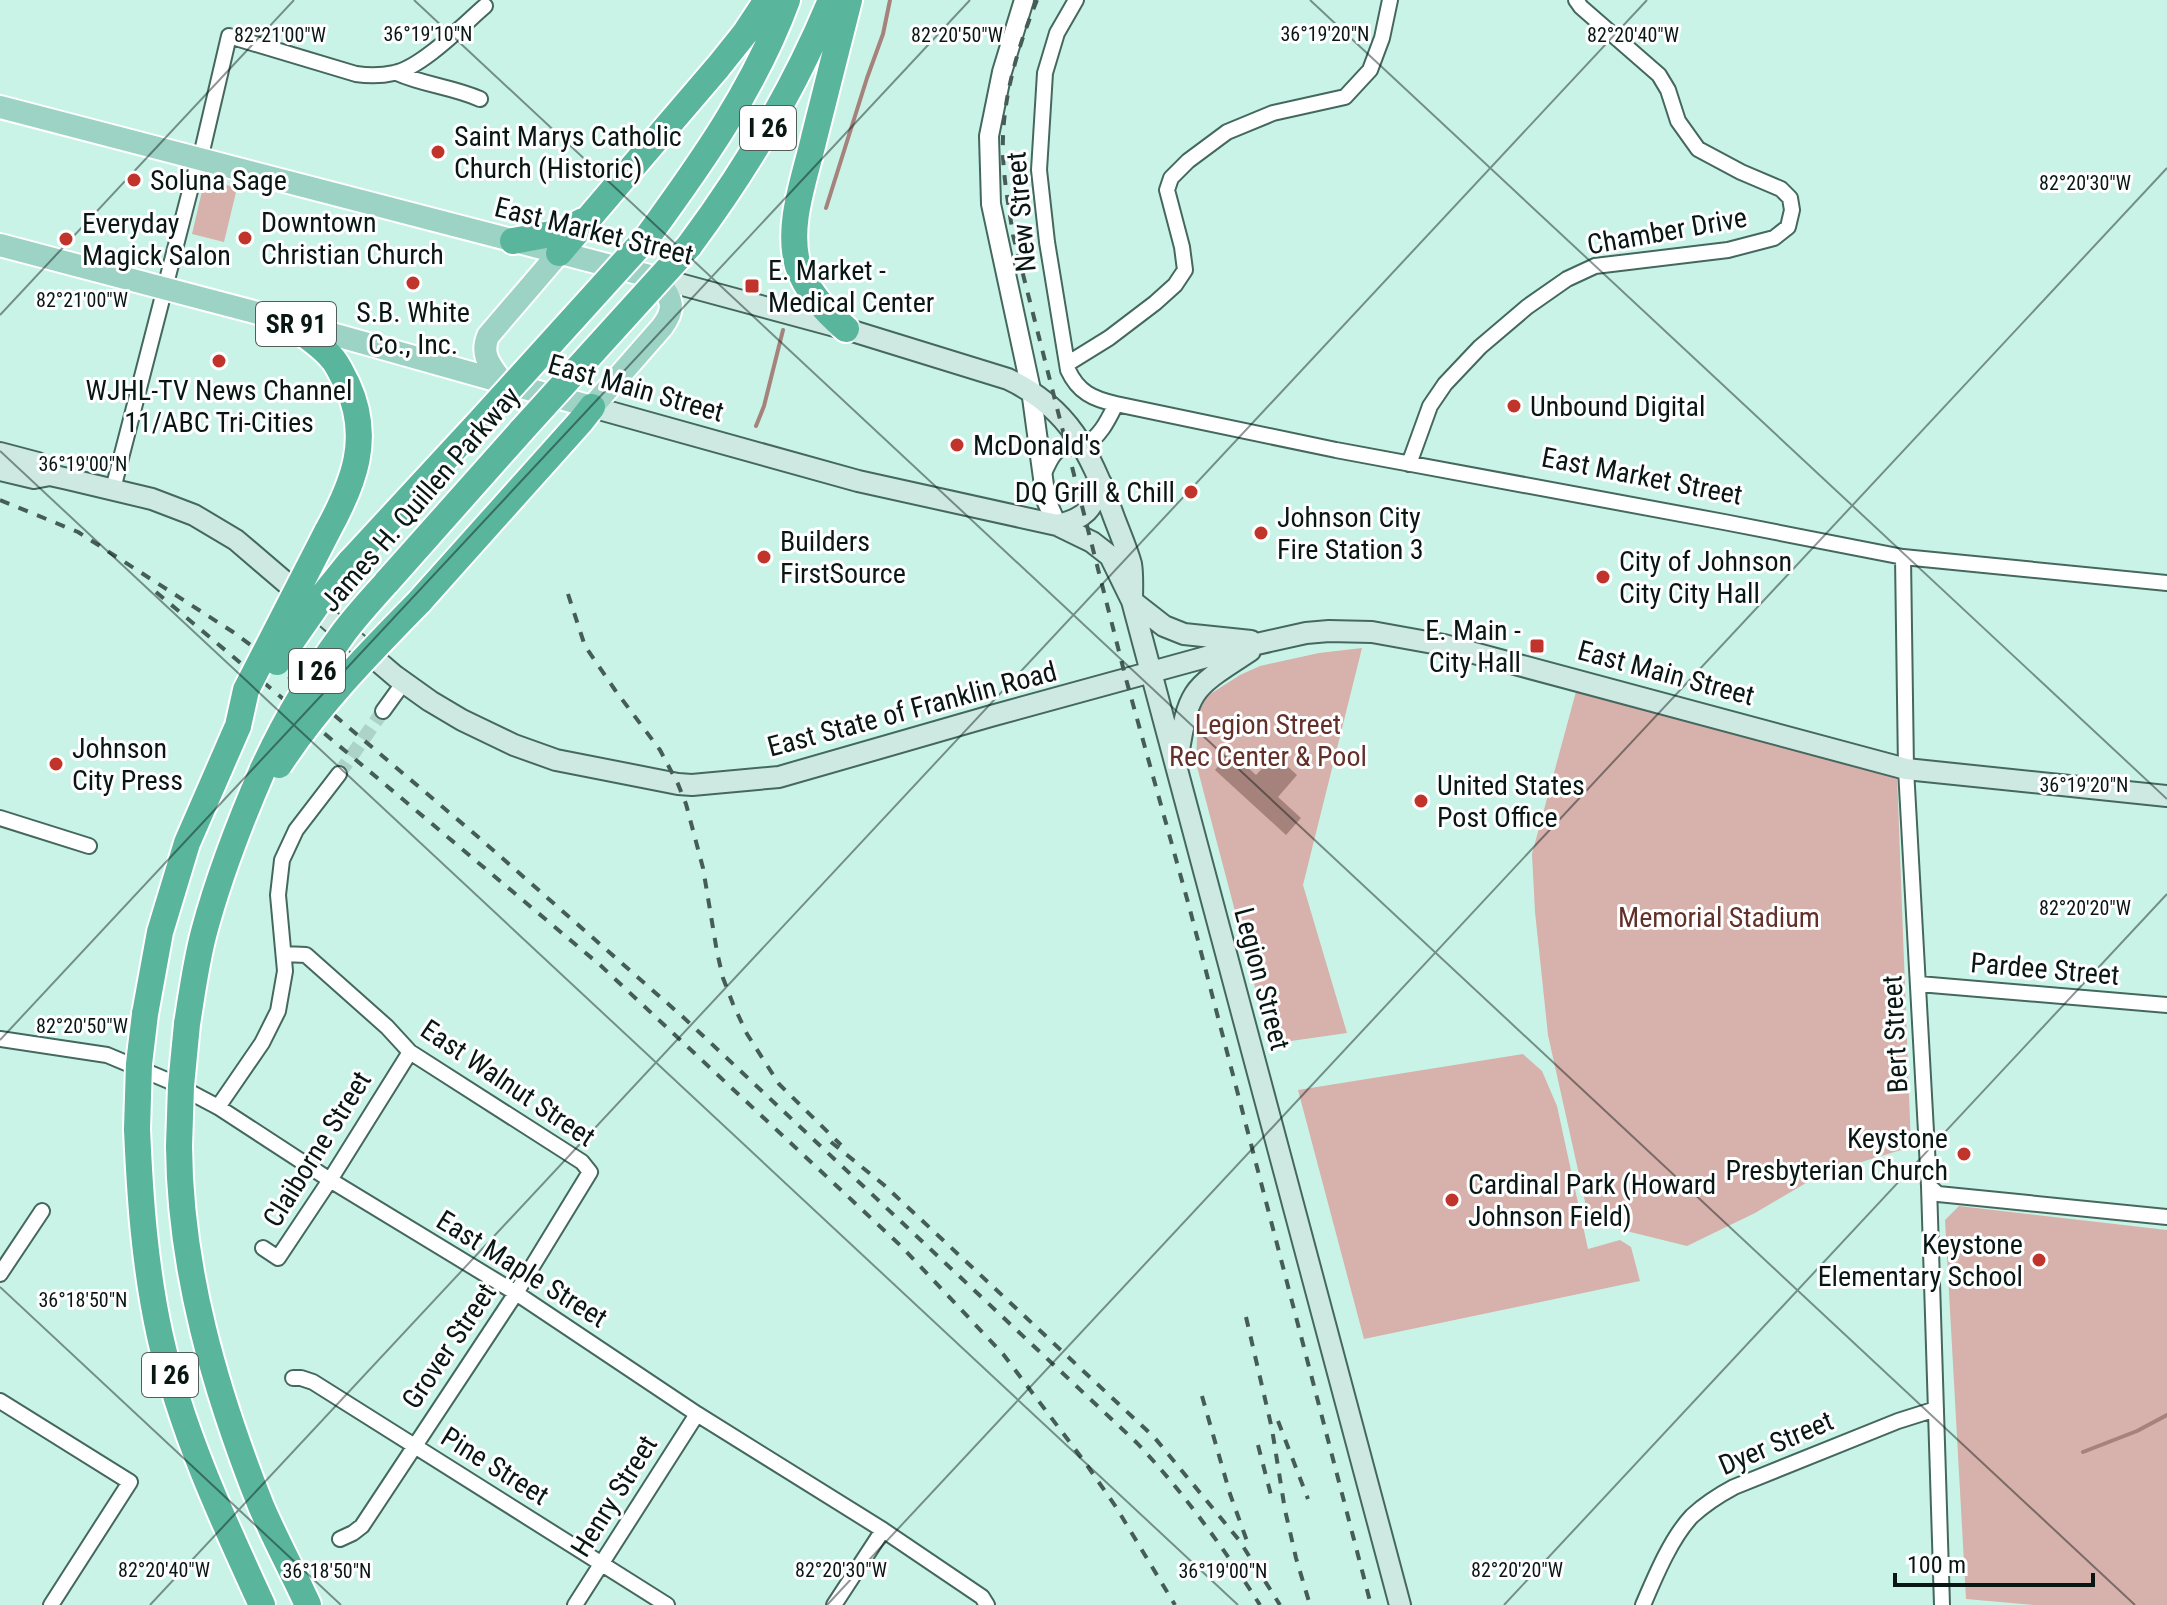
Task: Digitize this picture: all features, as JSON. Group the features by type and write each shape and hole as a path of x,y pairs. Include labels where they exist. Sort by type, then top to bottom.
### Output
{"highway":[{"path":"559,253 746,32 767,0"},
{"name":"James H. Quillen Parkway","path":"262,1605 221,1517 173,1386 148,1272 141,1206 137,1129 139,1064 160,932 183,855 233,737 286,646 350,562 648,236 710,149 738,103 763,57 787,0"},
{"name":"James H. Quillen Parkway","path":"270,769 283,726 343,632 689,246 725,198 793,85 831,0"},
{"path":"846,329 807,286 799,267 794,234 849,0"},
{"path":"513,241 562,232 589,217"},
{"path":"233,737 246,690 341,507 357,464 357,414 349,389 333,359 287,322"},
{"path":"270,769 321,708 592,407"},
{"name":"I 26","path":"270,769 242,818 203,935 187,1024 179,1146 183,1217 200,1321 222,1401 258,1496 308,1605"}],"main road":[{"name":"East Market Street","path":"0,107 846,329 1008,379 1031,390"},
{"name":"East Main Street","path":"0,245 858,481 1057,525 1092,542 1110,556 1132,601"},
{"path":"502,382 485,358 488,336 559,253"},
{"path":"592,407 668,318 672,306 670,298 657,278"},
{"name":"Legion Street","path":"1031,390 1058,412 1083,445 1101,483 1131,566 1132,601 1400,1605"},
{"path":"0,453 38,463 50,475"},
{"path":"0,470 34,478 50,475"},
{"name":"East State of Franklin Road","path":"50,475 170,505 223,531 404,682 462,720 556,760 678,784 779,777 1152,673"},
{"path":"1057,525 1073,522 1085,514 1095,501 1101,483"},
{"path":"1132,601 1174,632 1263,643"},
{"name":"East Main Street","path":"1152,673 1306,633 1372,632 1444,645 1906,769 2167,796"},
{"path":"1176,764 1184,718 1195,691 1206,680 1263,643"}],"street":[{"path":"1024,0 1002,72 989,136 991,204 1031,390 1046,500 1057,525"},
{"name":"New Street","path":"1076,0 1057,33 1045,73 1039,170 1067,364 1074,383 1087,394 1113,403"},
{"path":"1067,364 1109,338 1155,303 1175,285 1185,270 1167,190 1171,178 1227,132 1273,113 1345,97 1370,70 1382,38 1390,0"},
{"name":"Chamber Drive","path":"1409,464 1430,406 1445,384 1480,347 1527,307 1567,279 1595,266 1728,250 1774,238 1788,227 1792,210 1790,198 1781,189 1698,149 1678,121 1668,90 1659,75 1576,0"},
{"path":"113,489 229,36 356,74 373,76 397,73 415,65 485,6"},
{"path":"397,73 414,81 438,85 480,99"},
{"path":"1042,478 1054,454 1066,446 1083,445 1096,436 1108,421 1113,403"},
{"name":"East Market Street","path":"1113,403 1409,464 1903,557 2167,583"},
{"name":"Bert Street","path":"1903,557 1906,769 1929,1186 1942,1605"},
{"path":"383,711 404,682"},
{"path":"218,1107 262,1043 278,1011 285,971 278,895 282,860 296,830 339,774"},
{"path":"0,818 89,846"},
{"name":"East Walnut Street","path":"284,954 306,955 387,1027 410,1052 582,1162 590,1172"},
{"name":"Pardee Street","path":"1919,984 2167,1005"},
{"name":"East Maple Street","path":"0,1039 107,1055 169,1081 218,1107 330,1180 516,1293 697,1414 883,1530 982,1602"},
{"name":"Claiborne Street","path":"263,1248 278,1258 410,1052"},
{"name":"Grover Street","path":"340,1539 362,1526 516,1293 590,1172"},
{"path":"1929,1186 1938,1194 2167,1217"},
{"path":"0,1274 6,1256 42,1211"},
{"name":"Pine Street","path":"293,1378 313,1382 667,1605"},
{"path":"0,1401 130,1482 51,1605"},
{"name":"Dyer Street","path":"1643,1605 1677,1536 1691,1517 1710,1500 1734,1487 1898,1421 1936,1409"},
{"name":"Henry Street","path":"575,1605 697,1414"},
{"path":"834,1605 883,1530"}],"green space":[{"path":"216,182 237,188 224,242 192,234 202,191"},
{"name":"Legion Street Rec Center & Pool","path":"1362,648 1303,885 1347,1033 1270,1044 1196,763 1198,713 1204,698 1260,666 1319,653"},
{"name":"Memorial Stadium","path":"1577,688 1897,774 1911,1147 1828,1170 1755,1213 1687,1246 1602,1225 1588,1215 1548,1035 1532,854"},
{"name":"Cardinal Park (Howard Johnson Field)","path":"1523,1054 1542,1071 1557,1106 1588,1249 1620,1240 1631,1247 1640,1281 1364,1339 1298,1090"},
{"path":"1959,1206 2167,1230 2167,1605 2034,1605 1966,1599 1945,1220"}],"shaded area":[{"path":"1231,752 1256,775 1275,755 1297,775 1278,797 1301,818 1286,835 1215,770"}],"waterway":[{"path":"826,208 883,34 890,0"},
{"path":"756,426 783,330"},
{"path":"2083,1452 2137,1431 2167,1415"}],"tunnel":[{"path":"339,774 383,711"}],"railway":[{"path":"1037,0 1017,57 1005,115 1004,165 1013,235 1126,679 1189,906 1371,1605"},
{"path":"0,500 78,532 233,632 477,836 683,1017 1137,1443 1202,1521 1260,1605"},
{"path":"156,592 600,965 902,1247 1003,1354 1116,1507 1175,1605"},
{"path":"568,594 585,646 660,750 678,784 703,868 723,978 747,1034 779,1084 841,1145"},
{"path":"831,1142 884,1185 1154,1437 1239,1540 1280,1605"},
{"path":"1246,1317 1272,1429 1285,1510 1310,1605"},
{"path":"1202,1396 1247,1541"},
{"path":"1278,1421 1308,1499"},
{"path":"1258,1445 1273,1503"}],"place":[{"name":"Saint Marys Catholic Church (Historic)","path":"438,152"},
{"name":"Soluna Sage","path":"134,180"},
{"name":"Downtown Christian Church","path":"245,238"},
{"name":"Everyday Magick Salon","path":"66,239"},
{"name":"S.B. White Co., Inc.","path":"413,283"},
{"name":"E. Market - Medical Center","path":"752,286"},
{"name":"WJHL-TV News Channel 11/ABC Tri-Cities","path":"219,361"},
{"name":"Unbound Digital","path":"1514,406"},
{"name":"McDonald's","path":"957,445"},
{"name":"DQ Grill & Chill","path":"1191,492"},
{"name":"Johnson City Fire Station 3","path":"1261,533"},
{"name":"Builders FirstSource","path":"764,557"},
{"name":"City of Johnson City City Hall","path":"1603,577"},
{"name":"E. Main - City Hall","path":"1537,646"},
{"name":"Johnson City Press","path":"56,764"},
{"name":"United States Post Office","path":"1421,801"},
{"name":"Keystone Presbyterian Church","path":"1964,1154"},
{"name":"Cardinal Park (Howard Johnson Field)","path":"1452,1200"},
{"name":"Keystone Elementary School","path":"2039,1260"}]}
